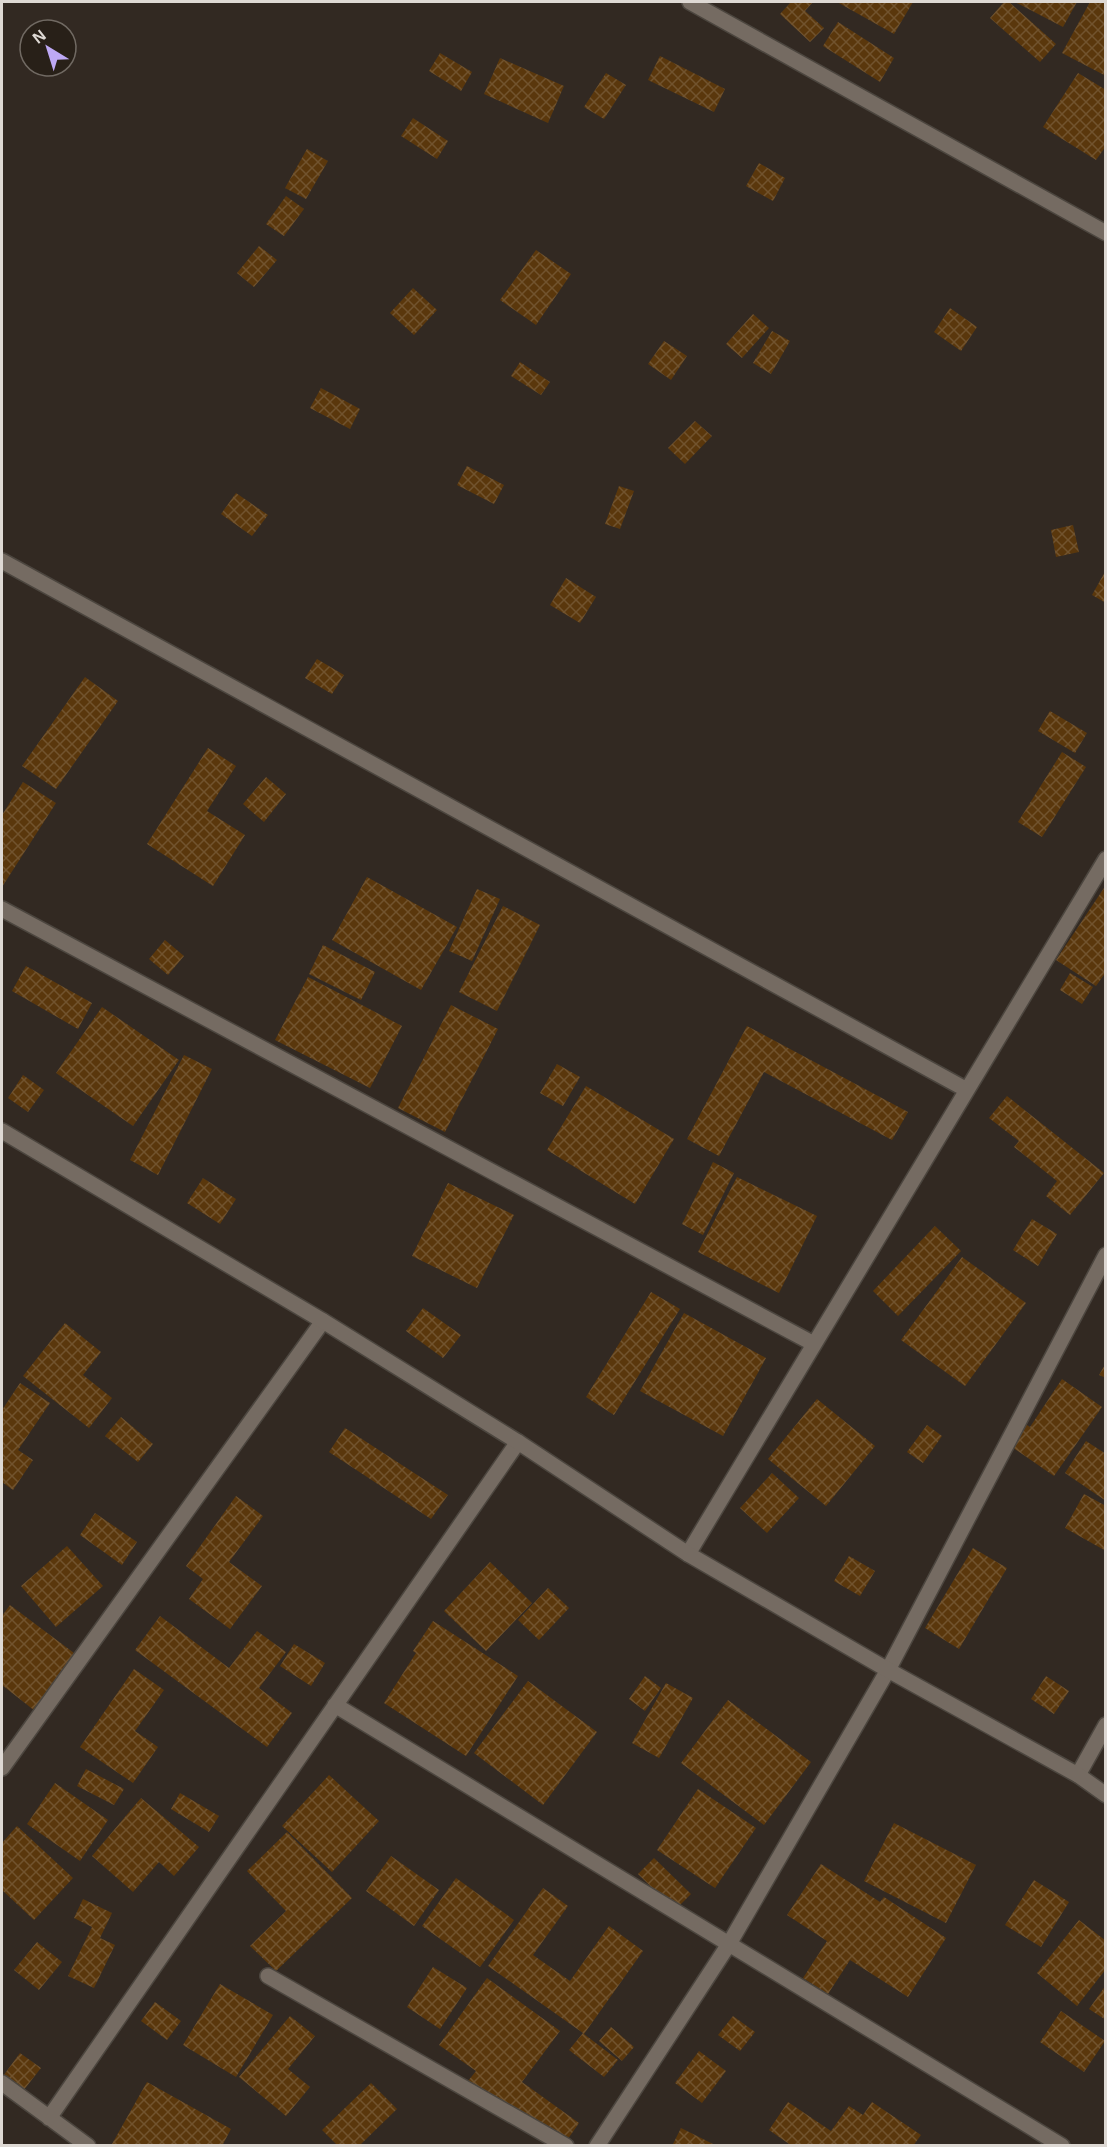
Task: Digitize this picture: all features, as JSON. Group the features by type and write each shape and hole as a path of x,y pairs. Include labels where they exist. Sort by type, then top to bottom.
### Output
{"street":[{"path":"690,2 1106,232"},
{"path":"2,561 966,1090"},
{"path":"688,1554 1106,859"},
{"path":"2,909 814,1344"},
{"path":"2,1131 323,1321 518,1442 688,1554 888,1670 1078,1775 1106,1795"},
{"path":"597,2145 729,1944 888,1670 1106,1255"},
{"path":"2,1768 323,1321"},
{"path":"49,2118 518,1442"},
{"path":"335,1705 1062,2145"},
{"path":"1078,1775 1106,1725"},
{"path":"268,1976 566,2145"},
{"path":"2,2083 86,2145"}],"building":[{"path":"791,2 813,2 805,11 824,28 810,42 780,14"},
{"path":"837,2 913,2 894,34"},
{"path":"1004,2 1009,2 1056,44 1040,62 990,18"},
{"path":"1015,2 1077,2 1063,27"},
{"path":"1090,2 1106,2 1106,76 1062,53"},
{"path":"838,22 894,58 880,82 823,46"},
{"path":"440,53 472,72 461,91 429,71"},
{"path":"660,56 725,89 714,112 648,80"},
{"path":"500,58 564,86 548,123 484,94"},
{"path":"606,73 626,85 604,119 584,107"},
{"path":"1078,73 1106,90 1106,146 1096,160 1043,127"},
{"path":"413,118 448,141 437,159 401,136"},
{"path":"307,149 328,161 306,199 285,188"},
{"path":"759,163 785,178 773,201 746,186"},
{"path":"286,196 304,209 284,236 266,224"},
{"path":"259,246 277,260 254,287 237,273"},
{"path":"536,250 571,274 536,325 500,300"},
{"path":"413,288 437,310 414,335 390,313"},
{"path":"950,308 977,327 961,351 934,332"},
{"path":"753,314 769,328 742,358 726,344"},
{"path":"772,331 790,341 771,374 753,363"},
{"path":"664,341 687,356 671,380 648,364"},
{"path":"520,362 550,382 541,395 511,376"},
{"path":"321,388 360,409 350,429 310,408"},
{"path":"695,421 712,436 685,464 668,448"},
{"path":"467,466 504,485 494,504 457,485"},
{"path":"619,486 634,491 620,529 605,524"},
{"path":"236,493 268,515 252,536 221,514"},
{"path":"1073,525 1079,552 1056,557 1051,530"},
{"path":"1106,570 1106,603 1092,595"},
{"path":"566,578 596,597 580,623 550,605"},
{"path":"317,659 344,675 332,694 305,678"},
{"path":"85,677 118,701 56,789 22,766"},
{"path":"1050,711 1087,733 1075,753 1038,731"},
{"path":"208,748 236,766 207,811 245,835 213,886 147,844"},
{"path":"1062,752 1086,767 1042,837 1018,822"},
{"path":"266,777 286,794 264,822 243,804"},
{"path":"23,782 56,803 2,887 2,815"},
{"path":"367,877 457,927 421,990 332,940"},
{"path":"1106,885 1106,972 1096,986 1056,960"},
{"path":"477,889 500,899 472,961 449,951"},
{"path":"503,906 540,925 497,1011 459,992"},
{"path":"165,940 184,956 168,975 149,959"},
{"path":"323,945 375,972 361,1000 309,974"},
{"path":"26,966 92,1003 78,1029 12,991"},
{"path":"1070,973 1093,987 1082,1004 1060,990"},
{"path":"308,977 402,1026 370,1088 275,1040"},
{"path":"451,1005 498,1029 445,1132 398,1108"},
{"path":"102,1007 179,1060 133,1126 56,1073"},
{"path":"747,1026 908,1112 892,1140 764,1072 719,1156 687,1139"},
{"path":"184,1055 212,1069 158,1175 130,1160"},
{"path":"557,1064 580,1077 563,1106 540,1093"},
{"path":"23,1075 44,1090 28,1112 8,1098"},
{"path":"586,1086 674,1139 635,1204 547,1150"},
{"path":"1007,1096 1104,1173 1070,1215 1046,1196 1057,1181 1014,1147 1019,1141 989,1118"},
{"path":"713,1162 734,1173 703,1235 682,1224"},
{"path":"737,1177 817,1216 779,1293 698,1252"},
{"path":"203,1178 236,1199 220,1224 187,1203"},
{"path":"448,1183 514,1215 477,1288 412,1256"},
{"path":"1032,1219 1057,1234 1038,1266 1013,1250"},
{"path":"935,1226 961,1251 898,1316 873,1291"},
{"path":"962,1257 1026,1303 965,1386 901,1340"},
{"path":"651,1292 680,1309 614,1415 586,1397"},
{"path":"423,1308 461,1335 443,1358 406,1331"},
{"path":"684,1313 766,1358 723,1436 640,1391"},
{"path":"65,1323 101,1352 83,1375 112,1398 89,1428 23,1376"},
{"path":"1106,1363 1106,1378 1099,1375"},
{"path":"1062,1379 1102,1407 1054,1476 1009,1445 1024,1423 1030,1427"},
{"path":"20,1383 50,1403 18,1450 33,1460 13,1490 2,1482 2,1410"},
{"path":"817,1399 875,1446 826,1506 768,1459"},
{"path":"121,1417 153,1444 138,1462 105,1436"},
{"path":"927,1425 942,1436 923,1463 907,1452"},
{"path":"345,1428 448,1495 431,1519 329,1452"},
{"path":"1086,1441 1106,1454 1106,1501 1065,1473"},
{"path":"772,1473 799,1498 767,1533 740,1508"},
{"path":"1084,1494 1106,1506 1106,1551 1065,1528"},
{"path":"236,1496 263,1516 229,1562 262,1586 230,1629 189,1599 203,1579 186,1566"},
{"path":"95,1513 137,1542 122,1565 80,1535"},
{"path":"67,1546 103,1586 56,1627 21,1586"},
{"path":"973,1548 1007,1568 959,1649 925,1628"},
{"path":"849,1556 875,1571 860,1596 834,1581"},
{"path":"490,1562 532,1603 486,1651 444,1611"},
{"path":"548,1588 569,1608 539,1640 518,1620"},
{"path":"10,1605 78,1656 35,1711 2,1685 2,1616"},
{"path":"160,1616 229,1668 257,1631 286,1652 259,1688 292,1713 267,1747 135,1650"},
{"path":"433,1621 518,1676 466,1756 384,1703 416,1653 413,1651"},
{"path":"294,1644 325,1663 311,1686 280,1666"},
{"path":"134,1669 164,1690 135,1731 158,1747 133,1783 80,1747"},
{"path":"645,1676 661,1688 645,1711 629,1699"},
{"path":"1046,1676 1069,1691 1054,1714 1031,1699"},
{"path":"528,1681 597,1732 543,1805 474,1753"},
{"path":"666,1683 693,1698 659,1758 632,1743"},
{"path":"728,1700 811,1762 764,1825 681,1763"},
{"path":"86,1769 124,1789 114,1805 77,1786"},
{"path":"329,1775 379,1821 332,1872 282,1826"},
{"path":"55,1783 108,1820 80,1861 27,1824"},
{"path":"698,1789 756,1828 715,1888 657,1850"},
{"path":"180,1793 219,1816 209,1832 171,1809"},
{"path":"141,1798 199,1847 174,1876 159,1862 133,1892 92,1856"},
{"path":"894,1823 976,1865 946,1923 864,1881"},
{"path":"17,1826 73,1878 34,1920 2,1890 2,1843"},
{"path":"287,1832 352,1898 276,1971 250,1946 286,1911 247,1871"},
{"path":"391,1856 439,1890 414,1926 366,1891"},
{"path":"654,1858 691,1894 675,1910 638,1874"},
{"path":"821,1864 880,1902 884,1897 946,1938 908,1997 850,1960 828,1994 803,1978 827,1941 787,1915"},
{"path":"456,1878 514,1920 480,1967 422,1926"},
{"path":"1034,1880 1069,1902 1041,1947 1005,1925"},
{"path":"543,1888 568,1906 533,1955 570,1981 609,1926 643,1951 584,2034 618,2060 604,2077 569,2050 583,2033 488,1966"},
{"path":"83,1899 112,1913 100,1938 115,1945 94,1988 68,1976 92,1927 74,1918"},
{"path":"1079,1920 1106,1941 1106,1969 1077,2006 1037,1973"},
{"path":"37,1942 62,1962 39,1990 14,1970"},
{"path":"433,1967 467,1988 440,2029 407,2007"},
{"path":"487,1978 560,2031 522,2082 579,2123 563,2146 558,2146 468,2081 476,2071 439,2045"},
{"path":"220,1984 273,2015 236,2077 183,2045"},
{"path":"1106,1985 1106,2020 1089,2009"},
{"path":"155,2002 181,2021 167,2040 141,2021"},
{"path":"1061,2011 1105,2041 1084,2072 1040,2042"},
{"path":"290,2016 315,2036 288,2069 310,2087 286,2116 239,2077"},
{"path":"733,2016 755,2032 740,2051 718,2035"},
{"path":"611,2027 634,2047 622,2061 599,2041"},
{"path":"699,2051 726,2071 702,2103 675,2083"},
{"path":"20,2053 41,2068 23,2091 3,2076"},
{"path":"147,2082 231,2129 222,2146 112,2144"},
{"path":"371,2083 397,2109 359,2146 338,2146 322,2130"},
{"path":"788,2102 831,2131 849,2106 863,2115 872,2102 921,2135 913,2146 792,2146 769,2130"},
{"path":"681,2128 717,2146 672,2146"}]}
